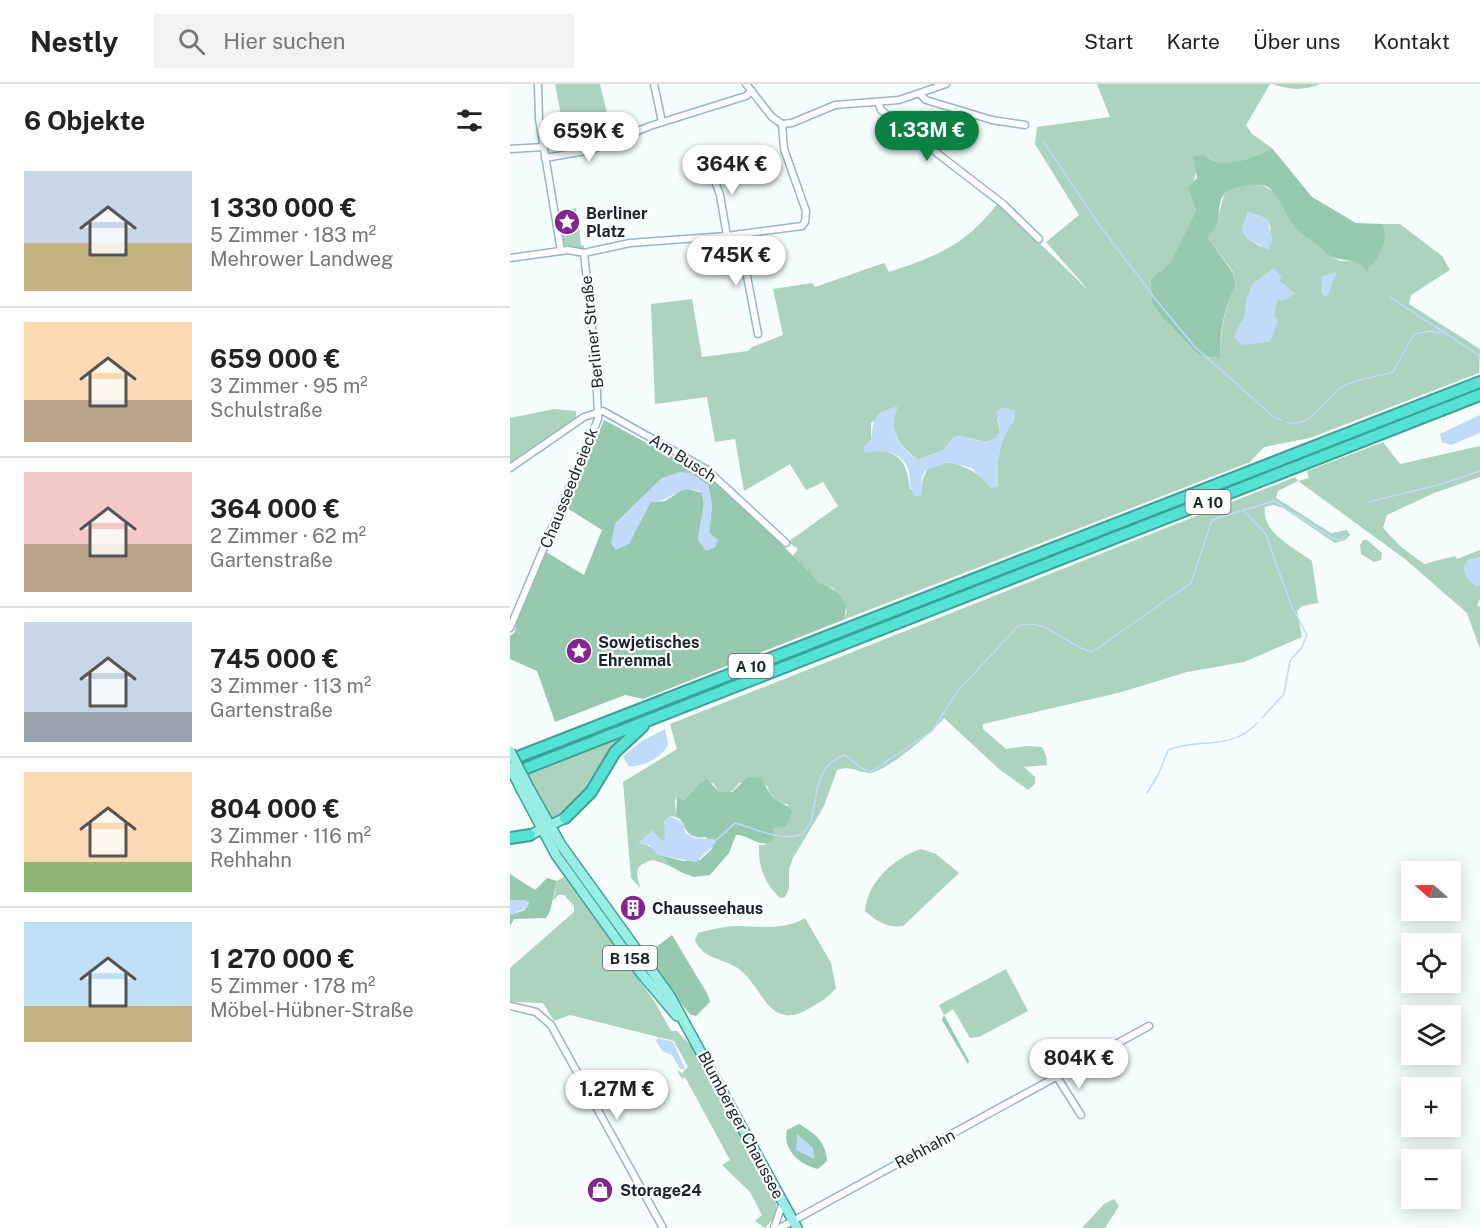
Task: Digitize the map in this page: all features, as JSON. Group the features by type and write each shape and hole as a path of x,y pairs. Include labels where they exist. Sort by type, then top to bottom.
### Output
{"highway":[{"name":"A 10","path":"510,760 1480,382"},
{"name":"A 10","path":"510,775 1480,395"},
{"path":"565,818 591,792 615,752 649,720"},
{"path":"510,838 530,835"}],"main road":[{"name":"B 158","path":"510,751 525,790"},
{"name":"B 158","path":"510,767 525,790"},
{"name":"Blumberger Chaussee","path":"525,790 545,827 561,845 670,996 795,1224"},
{"path":"530,835 565,818"},
{"path":"561,845 561,828 565,818"},
{"name":"Blumberger Chaussee","path":"545,827 549,843 640,972 684,1023"},
{"path":"530,835 549,843"}],"street":[{"path":"537,84 545,158 561,251"},
{"path":"654,84 662,122"},
{"path":"746,84 772,117 782,124 792,123 835,105 899,100 946,84"},
{"path":"545,158 591,150 617,137 746,96 752,91"},
{"path":"920,94 926,100 976,116 1025,125"},
{"path":"878,102 881,110 1003,204 1039,239"},
{"path":"510,258 574,250 584,253 634,242 727,236 796,228 805,222 802,194 782,142 782,124"},
{"path":"510,149 544,147"},
{"path":"709,164 720,195 727,236"},
{"path":"739,234 758,334"},
{"name":"Berliner Straße","path":"584,253 598,412"},
{"name":"Chausseedreieck","path":"510,468 584,417 598,412"},
{"name":"Chausseedreieck","path":"510,628 580,466 598,412"},
{"name":"Am Busch","path":"598,412 607,412 705,469 786,543"},
{"path":"510,1006 536,1012 551,1025 663,1228"},
{"name":"Rehhahn","path":"780,1228 795,1224 1149,1026"},
{"path":"1057,1077 1081,1115"},
{"path":"774,1228 783,1202"}],"green space":[{"path":"555,84 600,84 612,135 578,131 577,128 564,130"},
{"path":"1097,84 1270,84 1246,125 1252,134 1272,148 1247,159 1229,162 1220,162 1204,155 1194,182 1193,197 1196,210 1169,265 1161,316 1199,356 1221,358 1224,320 1228,302 1236,285 1233,272 1208,238 1217,221 1224,195 1232,188 1256,182 1275,192 1298,230 1317,242 1327,254 1340,261 1357,260 1369,269 1384,241 1383,224 1400,224 1442,256 1450,270 1411,295 1409,304 1480,349 1479,373 1310,438 1264,447 1250,462 843,620 847,611 834,589 820,583 792,557 798,549 788,542 838,506 823,482 806,490 790,464 744,491 735,439 715,442 707,397 655,404 651,304 692,299 702,357 748,351 752,347 783,335 773,289 812,283 815,287 884,263 889,272 922,260 962,239 998,203 1089,291 1046,242 1079,215 1035,144 1037,127 1110,117","holes":["1248,212 1267,219 1271,229 1261,247 1247,238 1242,230","1279,281 1295,294 1277,299 1274,315 1234,337 1244,317","897,407 894,416 894,431 900,443 918,460 943,450 954,437 979,441 996,439 1000,430 997,419 1015,419 1002,442 998,487 962,466 939,463 930,467 923,478 921,495 910,489 906,469 897,457 884,451 863,448 871,440 871,423"]},
{"path":"1272,84 1320,84 1296,89"},
{"path":"1272,148 1312,197 1356,223 1383,224 1384,243 1375,261 1366,272 1359,263 1330,256 1300,232 1272,190 1255,184 1230,190 1221,199 1217,222 1208,238 1233,273 1236,285 1223,320 1221,358 1199,356 1161,316 1152,301 1151,279 1169,265 1196,210 1188,188 1197,178 1193,156 1204,155 1219,162 1228,162 1246,159"},
{"path":"576,208 578,226 573,226 571,229 579,229 584,250 562,246 557,213"},
{"path":"554,409 576,411 576,418 510,463 510,418"},
{"path":"604,420 718,481 820,583 841,597 846,607 843,620 643,699 625,695 555,722 537,671 510,659 510,636 515,632 517,619 546,552 584,575 602,530 567,508","holes":["662,478 708,485 712,506 709,533 718,540 698,540 704,504 702,493 685,488 665,501 651,502 615,524","582,642 587,655 574,661 568,647"]},
{"path":"1383,442 1400,464 1480,446 1480,477 1434,493 1387,515 1383,528 1400,546 1424,564 1455,556 1457,559 1480,550 1480,557 1467,561 1467,578 1480,586 1480,599 1477,605 1480,607 1480,649 1467,613 1405,559 1298,481 1309,478 1307,471"},
{"path":"1295,477 1298,481 1278,491 1276,498 1331,533 1347,530 1350,535 1345,540 1335,543 1283,508 1273,505 1265,507 1268,525 1274,532 1312,561 1318,603 1302,606 1297,611 1302,637 1244,662 1187,672 1118,693 983,724 983,729 1006,749 1027,746 1042,747 1047,765 1024,767 1035,777 1035,784 1028,790 999,769 944,718 909,750 876,771 869,773 846,768 837,770 824,806 793,858 789,869 789,888 785,897 780,898 770,886 763,874 760,860 759,845 765,845 788,805 775,798 767,786 739,783 733,790 726,793 719,792 713,783 693,790 684,800 677,797 676,817 670,816 664,822 667,838 661,842 655,833 639,843 667,858 670,866 657,861 643,864 638,868 637,875 640,888 631,878 623,782 677,749 670,724"},
{"path":"1363,540 1367,540 1382,553 1381,560 1374,562 1361,554 1360,545"},
{"path":"582,642 587,656 574,661 568,647"},
{"path":"631,734 590,789 571,810 550,821 526,775"},
{"path":"748,777 760,778 772,796 790,809 792,812 786,826 774,828 773,840 768,843 759,843 736,835 729,853 710,875 694,877 670,866 664,856 683,861 700,860 713,848 706,837 692,836 676,817 677,797 684,800 701,782 707,779 719,792 732,792"},
{"path":"921,849 936,854 959,873 903,926 887,925 878,921 865,911 867,900 876,881 901,858"},
{"path":"510,874 535,890 547,878 557,881 550,911 546,918 514,919 510,926 510,915 525,910 529,902 510,900"},
{"path":"564,877 653,999 671,1031 677,1031 700,1055 748,1142 776,1203 775,1214 765,1228 755,1221 762,1215 750,1192 722,1165 730,1160 685,1077 682,1079 677,1070 682,1073 688,1067 674,1041 570,1015 554,1021 543,1003 510,1002 510,968 574,912 574,906 564,895 558,895 553,901 557,881"},
{"path":"805,918 831,963 836,988 821,1001 796,1014 785,1015 776,1012 739,969 708,955 695,940 698,933 717,928 789,925"},
{"path":"672,935 708,995 710,1002 696,1016 686,1010 647,954"},
{"path":"1006,969 1028,1011 979,1037 970,1038 953,1009 944,1015 939,1005"},
{"path":"944,1015 969,1061 968,1064 942,1020"},
{"path":"799,1124 822,1143 827,1161 818,1169 794,1156 787,1144 787,1130"},
{"path":"1114,1199 1119,1206 1105,1228 1082,1228 1104,1204"}],"water":[{"path":"1248,212 1267,219 1273,240 1268,250 1247,238 1242,230"},
{"path":"1274,268 1282,277 1279,281 1295,294 1282,301 1277,300 1274,315 1278,322 1270,342 1241,345 1234,337 1244,317 1247,298 1253,283"},
{"path":"1337,272 1327,297 1321,293 1322,276"},
{"path":"898,406 894,423 896,437 918,460 943,450 954,437 979,441 996,439 1000,430 996,411 1004,407 1015,411 1015,419 1002,443 998,487 991,488 972,468 948,462 925,471 922,477 921,495 915,497 905,462 890,453 865,453 863,448 871,440 876,417"},
{"path":"1480,415 1480,433 1451,445 1442,442 1440,434"},
{"path":"679,472 691,473 708,485 712,506 709,533 718,540 715,547 706,551 698,540 704,504 702,493 689,489 651,502 629,544 616,550 611,544 615,524 662,478"},
{"path":"1480,557 1480,586 1475,586 1467,578 1463,568 1467,561"},
{"path":"665,729 668,744 662,753 645,764 628,766 623,756 642,741"},
{"path":"670,816 684,823 685,833 694,838 714,839 716,843 696,862 658,855 649,845 638,843 653,830 661,842 665,840 664,822"},
{"path":"510,900 526,900 529,907 510,915"},
{"path":"658,1038 673,1042 685,1069 680,1069 672,1055 662,1051 656,1041"},
{"path":"797,1134 813,1148 814,1159 796,1150"}],"waterway":[{"path":"1043,141 1098,223 1195,347 1275,418 1281,420"},
{"path":"1390,297 1480,356"},
{"path":"1287,422 1302,422 1309,418 1344,386 1393,372 1414,334 1430,331 1438,333 1443,330"},
{"path":"1369,502 1442,484 1480,471"},
{"path":"715,841 735,823 777,836 802,834 811,820 817,790 828,765 845,755 863,769 872,771 932,731 957,692 1018,626 1038,625 1092,652 1191,583 1211,522 1218,518 1274,501 1334,539 1340,540 1346,535"},
{"path":"1243,510 1265,533 1292,607 1307,635 1302,647 1290,661 1284,694 1262,718"},
{"path":"1147,793 1159,773 1168,750 1180,746 1236,738 1257,723"}],"place":[{"name":"Berliner Platz","path":"567,222"},
{"name":"Sowjetisches Ehrenmal","path":"579,651"},
{"name":"Chausseehaus","path":"633,908"},
{"name":"Storage24","path":"600,1190"}]}
